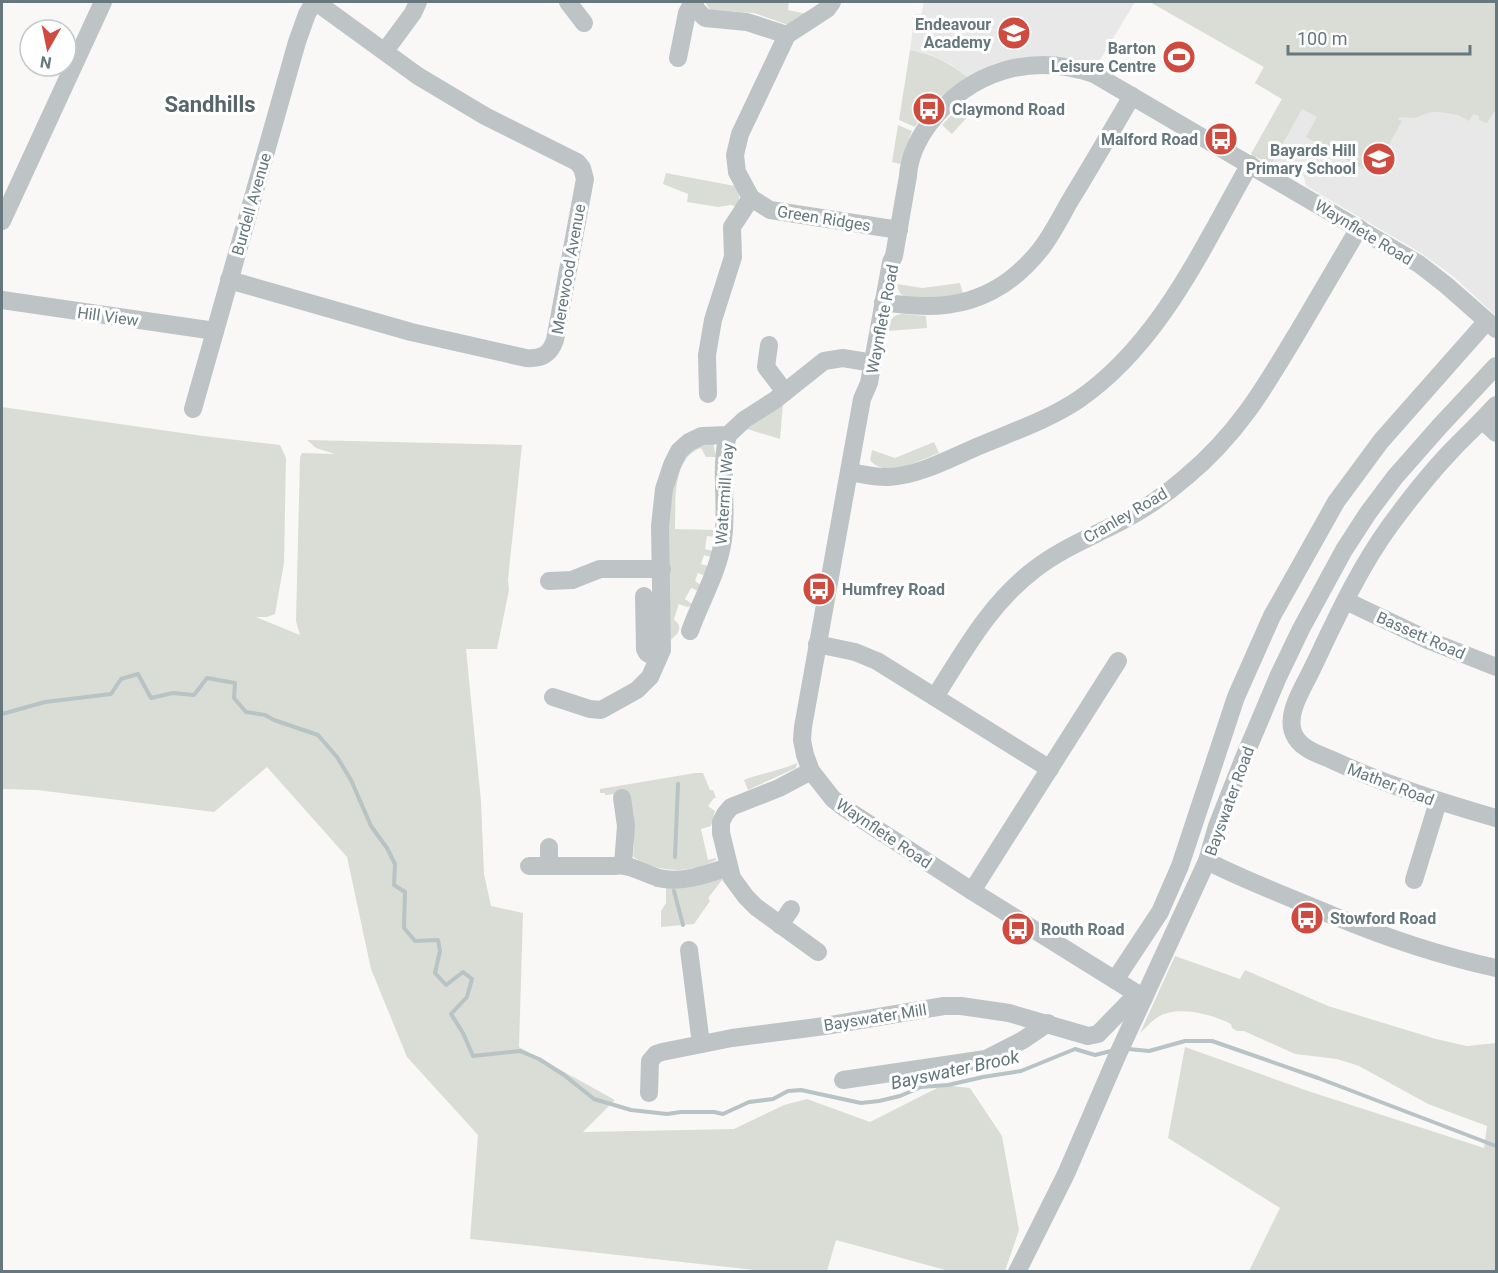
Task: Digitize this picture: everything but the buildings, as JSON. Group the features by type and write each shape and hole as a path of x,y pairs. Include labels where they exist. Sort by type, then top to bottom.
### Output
{"street":[{"path":"2,220 103,2"},
{"name":"Merewood Avenue","path":"229,280 400,329 500,353 538,358 545,356 552,349 555,340 585,179 582,168 577,162 485,116 418,76 315,2"},
{"name":"Burdell Avenue","path":"193,409 297,42 307,14 315,2"},
{"path":"385,51 413,13 418,2"},
{"path":"568,2 584,23"},
{"path":"708,394 707,355 713,320 733,257 732,227 751,198 737,172 736,147 740,134 787,35 830,5 849,2"},
{"path":"678,58 687,13 695,5 705,18 747,22 787,35"},
{"name":"Waynflete Road","path":"1140,996 846,809 833,799 811,771 805,755 802,741 817,644 862,399 869,383 909,166 916,146 944,105 975,82 1018,66 1053,65 1080,69 1094,74 1419,264 1492,325"},
{"path":"883,302 917,307 948,305 986,295 1012,279 1046,241 1132,96"},
{"path":"849,472 887,478 918,470 1040,421 1076,402 1092,390 1132,354 1160,319 1250,164"},
{"name":"Green Ridges","path":"751,198 776,212 899,230"},
{"name":"Cranley Road","path":"935,697 983,621 1021,580 1052,557 1129,517 1159,498 1186,478 1223,442 1263,392 1359,228"},
{"name":"Hill View","path":"2,300 215,331"},
{"name":"Bayswater Road","path":"1115,980 1160,912 1180,866 1236,697 1272,616 1335,502 1381,441 1492,325"},
{"path":"769,345 766,367 785,392"},
{"path":"553,698 590,710 601,710 637,690 650,677 662,650 660,526 663,496 675,458 684,447 695,439 713,435 728,435 744,420 785,392 824,361 843,358 873,363"},
{"name":"Bayswater Road","path":"1017,1272 1066,1174 1131,1027 1140,996 1207,861 1217,826 1300,629 1344,550 1368,513 1395,477 1497,366"},
{"path":"1346,601 1362,568 1389,526 1452,450 1497,405"},
{"path":"1482,420 1497,433"},
{"name":"Watermill Way","path":"689,623 714,574 723,540 725,457 728,435"},
{"path":"549,581 572,580 600,569 662,569"},
{"path":"644,597 645,651 658,658"},
{"name":"Bassett Road","path":"1346,601 1430,641 1497,667"},
{"name":"Mather Road","path":"1346,601 1291,715 1293,735 1301,745 1343,765 1438,802 1497,818"},
{"path":"817,644 867,656 1050,769"},
{"path":"972,891 1118,662"},
{"path":"811,771 762,795 740,802 725,814 721,822 721,833 732,878 746,897 818,952"},
{"path":"622,798 626,822 623,864"},
{"path":"1414,880 1438,802"},
{"path":"549,847 549,866"},
{"path":"1207,861 1275,892 1403,942 1443,955 1497,968"},
{"path":"529,866 615,866 623,864 657,878 674,880 694,878 728,867"},
{"path":"780,924 791,909"},
{"path":"689,950 701,1044"},
{"name":"Bayswater Mill","path":"649,1094 650,1061 656,1054 701,1044 944,1006 961,1006 1009,1013 1088,1036 1098,1034 1140,996"},
{"path":"843,1080 986,1059 1023,1040 1048,1023"}],"shaded area":[{"path":"705,2 789,2 788,10 807,14 788,25 754,13 710,10"},
{"name":"Endeavour Academy","path":"924,2 1135,2 1097,65 1045,56 996,63 967,77 952,65 929,54 910,50 915,14 921,15"},
{"name":"Bayards Hill Primary School","path":"1150,2 1496,3 1496,316 1454,277 1421,253 1306,186 1304,177 1294,172 1283,172 1251,154 1282,99 1255,83 1264,67"},
{"name":"Bayards Hill Primary School","path":"1150,2 1493,2 1496,3 1496,113 1494,112 1487,123 1479,120 1479,116 1473,114 1469,121 1458,115 1440,112 1431,112 1414,118 1400,117 1398,119 1402,121 1372,174 1306,137 1317,117 1302,109 1271,165 1251,154 1282,99 1255,83 1264,67"},
{"path":"910,50 940,59 967,77 933,102 915,127 899,120"},
{"path":"960,106 970,114 952,134 942,125"},
{"path":"898,125 912,131 900,164 892,162"},
{"path":"666,173 735,186 739,196 737,207 731,205 718,207 687,202 688,194 663,184"},
{"path":"960,283 963,294 925,298 904,296 900,293 897,284 922,288"},
{"path":"904,314 926,316 927,328 888,331 892,318"},
{"path":"783,404 780,439 747,429"},
{"path":"2,407 280,445 286,458 284,563 275,614 256,617 300,635 296,621 300,457 302,453 335,454 316,448 307,440 522,445 508,580 509,590 497,649 466,649 481,801 484,874 491,906 523,913 519,1047 615,1100 583,1132 734,1129 784,1105 807,1099 870,1122 943,1085 970,1088 1002,1136 1019,1230 1005,1271 949,1271 836,1240 827,1271 765,1271 470,1239 478,1135 407,1057 371,969 347,857 267,767 214,812 37,790 2,789"},
{"path":"713,442 716,457 706,457 701,448 691,453 684,461 677,483 675,529 716,530 715,537 707,536 705,549 713,551 711,557 704,555 701,564 708,566 705,576 698,573 695,581 701,585 699,591 691,588 685,599 692,604 691,606 679,604 674,619 679,625 679,630 671,640 666,633 669,488 687,450"},
{"path":"934,442 939,453 903,467 885,468 877,466 870,460 872,450 895,458"},
{"path":"797,763 796,768 748,790 744,780"},
{"path":"703,773 716,798 708,806 715,811 711,826 701,829 708,860 716,858 716,860 696,868 675,870 654,867 635,858 633,856 634,843 628,842 617,794 605,795 605,793 600,793 600,789"},
{"path":"722,876 730,887 722,880 708,898 710,901 694,924 661,927 661,911 666,903 666,888 654,887 654,882"},
{"path":"1175,956 1240,979 1245,970 1328,1006 1436,1039 1467,1046 1496,1043 1496,1271 1249,1271 1280,1208 1168,1138 1185,1047 1308,1091 1484,1148 1487,1126 1428,1104 1359,1066 1337,1059 1295,1054 1244,1031 1237,1031 1232,1028 1231,1024 1204,1014 1185,1011 1166,1013 1155,1019 1140,1033"}],"waterway":[{"name":"Bayswater Brook","path":"2,714 45,702 111,694 121,679 138,674 151,698 173,693 194,695 207,678 235,683 234,698 246,712 265,715 318,735 337,757 351,780 371,826 395,864 394,885 405,892 404,928 415,941 438,940 440,951 435,973 446,985 463,972 472,979 467,997 451,1014 463,1033 473,1056 520,1051 539,1059 564,1075 594,1099 631,1110 667,1114 681,1112 723,1114 749,1102 773,1099 788,1091 801,1090 861,1103 900,1096 921,1087 948,1085 1021,1071 1075,1049 1095,1055 1111,1051"},
{"path":"675,857 678,784"},
{"path":"674,891 683,925"},
{"name":"Bayswater Brook","path":"1128,1049 1149,1051 1185,1041 1212,1041 1318,1078 1496,1146"}],"place":[{"name":"Endeavour Academy","path":"1014,33"},
{"name":"Barton Leisure Centre","path":"1179,57"},
{"name":"Claymond Road","path":"929,109"},
{"name":"Malford Road","path":"1221,139"},
{"name":"Bayards Hill Primary School","path":"1379,159"},
{"name":"Humfrey Road","path":"819,589"},
{"name":"Stowford Road","path":"1307,918"},
{"name":"Routh Road","path":"1018,929"}],"district":[{"name":"Sandhills","path":"210,104"}]}
